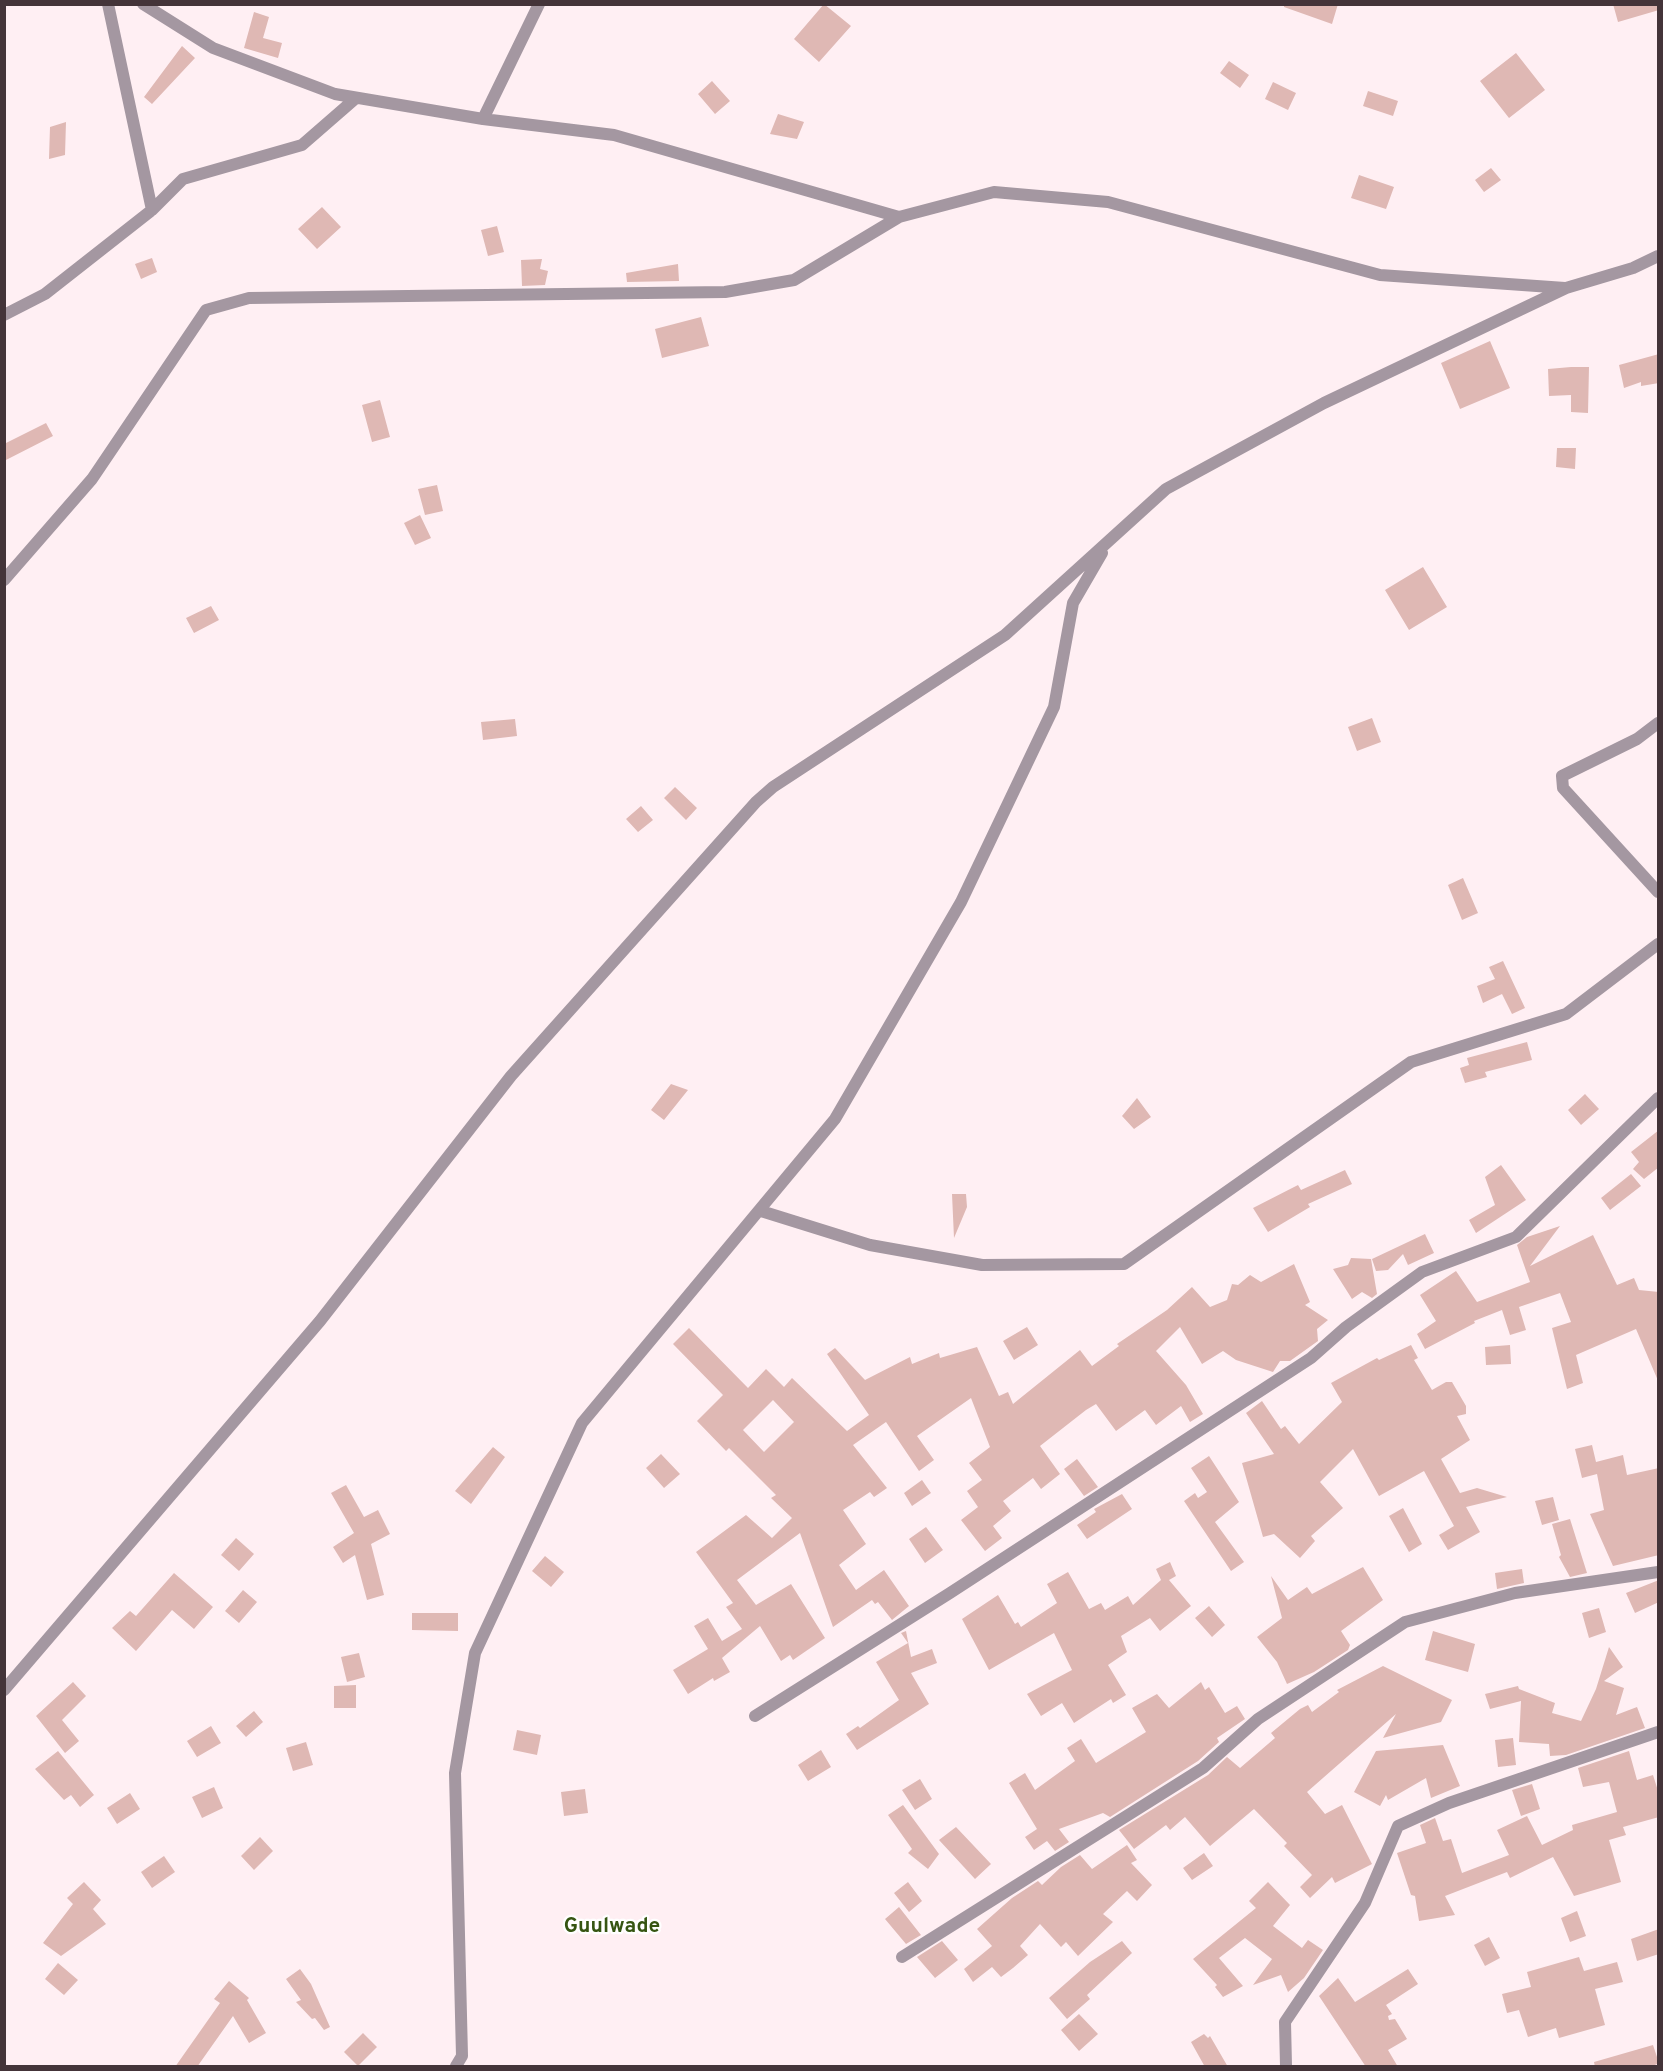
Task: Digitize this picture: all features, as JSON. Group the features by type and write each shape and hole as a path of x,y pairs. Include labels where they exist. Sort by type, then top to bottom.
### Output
{"street":[{"path":"108,4 152,210"},
{"path":"143,4 213,48 335,94 483,119 614,135 898,217"},
{"path":"483,119 539,4"},
{"path":"4,315 45,294 152,210 183,179 302,145 356,98"},
{"path":"4,580 92,479 206,310 249,298 725,292 794,280 898,217 994,192 1108,202 1380,275 1566,288"},
{"path":"4,1690 320,1321 511,1076 756,802 773,787 1005,635 1166,489 1324,403 1566,288 1632,268 1659,256"},
{"path":"456,2067 462,2056 455,1773 475,1653 582,1423 761,1211 835,1119 961,902 1054,707 1073,603 1108,542"},
{"path":"1659,723 1637,739 1562,776 1563,788 1659,892"},
{"path":"761,1211 870,1245 982,1265 1124,1264 1411,1062 1566,1014 1659,944"},
{"path":"755,1716 951,1593 1311,1358 1346,1327 1422,1272 1516,1237 1659,1098"},
{"path":"902,1957 1203,1768 1258,1719 1405,1622 1515,1593 1659,1572"},
{"path":"1286,2067 1285,2022 1365,1903 1398,1826 1449,1803 1659,1732"}],"building":[{"path":"824,4 851,26 819,62 794,39"},
{"path":"1284,4 1338,4 1332,24 1284,7"},
{"path":"1613,4 1659,4 1659,10 1618,22"},
{"path":"254,12 269,17 263,38 282,43 278,58 244,48"},
{"path":"182,46 195,58 152,104 144,97"},
{"path":"1516,53 1545,90 1509,118 1480,81"},
{"path":"1229,61 1249,75 1240,88 1220,73"},
{"path":"712,81 730,101 715,114 698,94"},
{"path":"1273,82 1296,93 1288,110 1265,99"},
{"path":"1368,91 1398,101 1393,116 1363,106"},
{"path":"778,114 804,122 797,139 770,134"},
{"path":"66,122 65,155 49,159 50,127"},
{"path":"1491,168 1501,180 1484,192 1475,180"},
{"path":"1359,175 1394,187 1386,209 1351,198"},
{"path":"322,207 341,227 317,249 298,229"},
{"path":"497,226 504,252 488,256 481,230"},
{"path":"152,258 157,272 141,279 135,264"},
{"path":"542,259 540,269 548,271 545,285 522,286 521,260"},
{"path":"678,264 679,281 627,282 626,273"},
{"path":"701,317 709,346 662,358 655,329"},
{"path":"1490,341 1510,388 1460,409 1441,363"},
{"path":"1659,354 1659,383 1641,386 1641,382 1624,388 1619,365"},
{"path":"1589,367 1588,413 1571,412 1571,395 1549,396 1548,369"},
{"path":"380,400 390,437 372,442 362,405"},
{"path":"46,423 53,436 4,461 4,444"},
{"path":"1557,448 1576,448 1575,469 1556,467"},
{"path":"437,485 443,511 425,515 418,489"},
{"path":"420,515 431,538 415,545 404,523"},
{"path":"1423,567 1447,607 1409,630 1385,590"},
{"path":"211,606 219,620 194,633 186,618"},
{"path":"1372,718 1381,742 1357,751 1348,727"},
{"path":"515,719 517,736 483,740 481,722"},
{"path":"675,787 697,808 686,820 664,798"},
{"path":"641,806 653,820 638,832 626,819"},
{"path":"1463,878 1478,913 1462,920 1448,885"},
{"path":"1503,961 1525,1008 1512,1014 1502,994 1483,1003 1477,986 1495,979 1489,967"},
{"path":"1527,1042 1532,1060 1485,1072 1487,1077 1465,1083 1460,1068 1469,1065 1467,1058"},
{"path":"671,1084 688,1090 664,1120 651,1110"},
{"path":"1585,1094 1599,1109 1581,1125 1568,1110"},
{"path":"1137,1098 1151,1117 1134,1129 1122,1116"},
{"path":"1659,1130 1659,1167 1644,1179 1633,1169 1639,1162 1631,1152"},
{"path":"1501,1165 1526,1200 1476,1233 1469,1220 1495,1205 1485,1177"},
{"path":"1345,1170 1352,1184 1308,1204 1310,1207 1268,1232 1253,1208 1298,1185 1301,1190"},
{"path":"1631,1174 1641,1186 1610,1210 1601,1198"},
{"path":"952,1194 966,1194 967,1207 954,1238"},
{"path":"1560,1226 1530,1266 1593,1235 1617,1285 1634,1278 1639,1290 1659,1292 1659,1383 1636,1329 1576,1355 1583,1383 1567,1389 1552,1328 1571,1322 1560,1293 1519,1307 1526,1330 1510,1335 1502,1310 1474,1321 1475,1323 1425,1349 1417,1334 1436,1321 1420,1295 1456,1271 1477,1302 1530,1282 1517,1245 1527,1237"},
{"path":"1425,1234 1434,1253 1408,1265 1403,1254 1388,1270 1376,1271 1372,1259"},
{"path":"1351,1258 1371,1259 1377,1294 1372,1298 1362,1292 1352,1299 1333,1269 1348,1265"},
{"path":"1294,1264 1310,1302 1305,1305 1328,1320 1317,1329 1318,1341 1290,1361 1280,1361 1273,1372 1236,1360 1223,1351 1202,1364 1180,1327 1156,1351 1186,1385 1203,1414 1190,1422 1181,1406 1156,1425 1145,1410 1116,1431 1096,1404 1086,1410 1040,1446 1060,1474 1041,1489 1033,1478 1003,1501 1011,1511 993,1526 1002,1538 985,1551 961,1520 978,1507 967,1491 982,1480 969,1463 990,1447 971,1398 917,1436 934,1460 919,1471 886,1422 853,1445 887,1488 874,1497 870,1492 843,1510 866,1544 839,1565 856,1590 884,1570 909,1606 892,1620 878,1602 875,1604 872,1600 833,1627 800,1533 737,1580 756,1605 791,1584 825,1638 793,1660 790,1655 781,1661 760,1626 722,1658 730,1672 714,1681 713,1678 688,1694 673,1670 708,1649 694,1626 708,1618 722,1641 742,1629 726,1607 733,1603 696,1552 746,1515 772,1538 792,1518 771,1498 776,1495 729,1448 726,1451 697,1421 723,1395 673,1344 689,1328 748,1388 766,1369 784,1387 792,1378 847,1431 869,1415 827,1354 835,1348 865,1380 910,1357 912,1364 939,1353 940,1358 977,1347 999,1396 1008,1392 1013,1404 1080,1350 1092,1366 1119,1346 1117,1344 1167,1310 1192,1287 1210,1307 1227,1300 1232,1284 1238,1285 1250,1275 1261,1282","holes":["773,1400 794,1422 764,1452 743,1430"]},
{"path":"1027,1327 1038,1345 1014,1360 1003,1341"},
{"path":"1411,1345 1418,1358 1414,1360 1432,1390 1446,1382 1452,1382 1466,1406 1466,1414 1457,1416 1470,1440 1441,1459 1460,1493 1477,1488 1507,1497 1466,1507 1480,1532 1448,1550 1439,1535 1454,1526 1424,1471 1379,1496 1353,1449 1320,1482 1343,1508 1311,1536 1315,1541 1300,1558 1274,1534 1263,1537 1242,1463 1274,1454 1246,1413 1262,1401 1281,1429 1285,1426 1299,1444 1342,1402 1331,1383 1377,1358 1379,1360"},
{"path":"1510,1345 1511,1364 1486,1365 1485,1347"},
{"path":"1592,1445 1596,1462 1623,1455 1627,1475 1659,1468 1659,1555 1613,1566 1590,1514 1604,1510 1597,1474 1582,1478 1575,1449"},
{"path":"493,1447 505,1457 471,1504 455,1491"},
{"path":"661,1454 680,1474 664,1488 646,1468"},
{"path":"1209,1456 1239,1502 1215,1522 1244,1562 1231,1571 1184,1501 1195,1493 1198,1498 1207,1492 1191,1468"},
{"path":"1077,1459 1098,1487 1084,1496 1064,1469"},
{"path":"922,1480 931,1493 912,1506 904,1493"},
{"path":"346,1485 364,1517 378,1510 390,1534 371,1544 384,1595 367,1600 355,1555 343,1563 333,1547 354,1533 331,1493"},
{"path":"1122,1494 1132,1509 1087,1539 1077,1525 1096,1512 1094,1509"},
{"path":"1553,1497 1559,1520 1542,1525 1535,1501"},
{"path":"1403,1508 1422,1544 1409,1552 1389,1516"},
{"path":"1570,1519 1587,1573 1570,1577 1559,1557 1561,1555 1552,1524"},
{"path":"926,1527 943,1550 925,1563 909,1539"},
{"path":"236,1538 254,1554 239,1571 221,1555"},
{"path":"545,1556 564,1572 551,1587 532,1571"},
{"path":"1170,1562 1176,1576 1169,1580 1191,1606 1160,1631 1150,1618 1121,1636 1127,1652 1108,1665 1126,1695 1113,1703 1111,1699 1074,1723 1062,1703 1041,1716 1027,1694 1072,1670 1054,1633 989,1670 962,1619 998,1595 1015,1624 1018,1622 1021,1627 1057,1603 1047,1584 1068,1572 1089,1609 1101,1603 1105,1610 1128,1596 1133,1605 1161,1580 1156,1569"},
{"path":"1363,1567 1383,1600 1341,1631 1350,1645 1348,1650 1314,1672 1287,1684 1277,1662 1257,1637 1282,1618 1271,1576 1288,1600 1307,1587 1312,1594"},
{"path":"1522,1569 1524,1583 1497,1589 1495,1573"},
{"path":"174,1573 213,1607 194,1629 172,1610 136,1651 112,1628 130,1611 136,1616"},
{"path":"1659,1580 1659,1602 1635,1613 1626,1593"},
{"path":"243,1590 257,1602 239,1623 225,1611"},
{"path":"1209,1606 1225,1625 1212,1637 1195,1618"},
{"path":"1599,1608 1606,1632 1589,1638 1582,1613"},
{"path":"412,1613 458,1613 458,1631 412,1630"},
{"path":"906,1631 911,1657 932,1649 937,1663 911,1673 929,1704 857,1750 846,1734 858,1726 860,1728 899,1700 876,1662 908,1643 901,1633"},
{"path":"1433,1631 1475,1644 1468,1672 1425,1660"},
{"path":"1609,1647 1623,1667 1604,1681 1624,1688 1616,1715 1637,1707 1645,1728 1566,1755 1550,1756 1549,1744 1519,1742 1521,1701 1490,1709 1485,1694 1518,1686 1519,1689 1555,1703 1552,1713 1581,1721 1596,1689"},
{"path":"359,1653 365,1677 347,1682 341,1657"},
{"path":"1383,1666 1452,1700 1441,1722 1383,1738 1396,1714 1307,1792 1325,1814 1342,1805 1372,1864 1335,1883 1332,1877 1310,1898 1300,1887 1312,1875 1284,1846 1287,1843 1254,1809 1210,1846 1185,1817 1170,1830 1166,1825 1134,1849 1119,1830 1208,1775 1227,1757 1240,1768 1275,1738 1271,1733 1300,1709 1308,1705 1312,1712 1339,1692 1337,1690"},
{"path":"73,1682 86,1696 62,1720 79,1741 65,1753 36,1716"},
{"path":"1201,1682 1205,1690 1209,1687 1225,1713 1237,1706 1245,1719 1217,1738 1219,1742 1198,1761 1110,1817 1103,1813 1059,1829 1069,1842 1055,1851 1047,1841 1034,1850 1025,1837 1037,1829 1009,1783 1025,1773 1035,1790 1075,1761 1067,1748 1081,1739 1096,1763 1146,1732 1132,1708 1157,1694 1169,1708"},
{"path":"356,1685 356,1708 334,1708 334,1686"},
{"path":"254,1711 263,1722 246,1737 236,1726"},
{"path":"211,1726 221,1743 197,1757 187,1741"},
{"path":"517,1730 541,1735 537,1755 513,1750"},
{"path":"1513,1738 1516,1765 1498,1767 1495,1740"},
{"path":"306,1742 313,1765 293,1771 286,1748"},
{"path":"1443,1745 1460,1786 1431,1798 1426,1778 1388,1800 1386,1795 1380,1806 1354,1792 1376,1751"},
{"path":"821,1750 831,1767 808,1781 798,1765"},
{"path":"58,1751 94,1795 80,1807 71,1795 64,1800 35,1769"},
{"path":"1629,1751 1637,1780 1653,1775 1659,1794 1659,1817 1623,1827 1626,1835 1609,1840 1621,1882 1574,1896 1553,1857 1510,1878 1507,1872 1445,1896 1455,1915 1419,1921 1415,1896 1411,1895 1397,1853 1426,1843 1420,1825 1435,1818 1443,1841 1451,1839 1462,1873 1509,1855 1497,1830 1527,1816 1542,1845 1573,1830 1572,1825 1617,1812 1609,1782 1583,1787 1578,1768"},
{"path":"920,1779 932,1799 915,1810 902,1790"},
{"path":"1532,1784 1540,1809 1521,1816 1512,1790"},
{"path":"214,1787 223,1808 202,1818 192,1797"},
{"path":"585,1789 588,1813 564,1816 561,1792"},
{"path":"130,1793 140,1809 117,1824 107,1808"},
{"path":"903,1805 939,1854 928,1869 908,1853 912,1849 888,1815"},
{"path":"956,1827 991,1864 975,1879 939,1840"},
{"path":"260,1837 273,1851 254,1870 241,1856"},
{"path":"1127,1845 1137,1860 1131,1863 1152,1885 1137,1901 1127,1891 1103,1914 1113,1922 1078,1956 1066,1942 1061,1947 1040,1924 1020,1946 1028,1955 1013,1968 1001,1977 992,1967 973,1982 964,1969 992,1946 977,1929 1012,1898 1038,1881 1042,1885 1061,1867 1080,1855 1092,1869"},
{"path":"1204,1853 1213,1866 1192,1880 1183,1868"},
{"path":"164,1856 175,1872 152,1888 141,1872"},
{"path":"84,1882 101,1900 93,1909 106,1924 61,1956 43,1943 73,1904 67,1898"},
{"path":"908,1882 922,1901 909,1912 894,1893"},
{"path":"1268,1882 1290,1905 1273,1926 1302,1948 1308,1940 1323,1950 1304,1978 1288,1992 1281,1975 1253,1985 1272,1959 1245,1938 1219,1958 1243,1986 1223,1997 1215,1987 1217,1985 1193,1959 1256,1908 1249,1901"},
{"path":"899,1907 921,1935 906,1944 885,1919"},
{"path":"1577,1911 1586,1936 1570,1942 1561,1918"},
{"path":"1659,1929 1659,1954 1637,1961 1631,1939"},
{"path":"1489,1937 1500,1958 1485,1966 1474,1945"},
{"path":"942,1941 958,1960 935,1978 917,1957"},
{"path":"1122,1941 1132,1953 1087,1995 1090,1999 1067,2019 1049,1998 1090,1962"},
{"path":"1579,1957 1584,1971 1617,1962 1623,1982 1595,1989 1605,2025 1559,2038 1556,2028 1528,2037 1519,2010 1507,2013 1502,1994 1531,1987 1527,1972"},
{"path":"58,1963 78,1980 64,1995 45,1979"},
{"path":"300,1969 311,1984 330,2027 324,2030 315,2018 312,2019 296,2002 301,2000 286,1979"},
{"path":"1408,1969 1418,1984 1386,2005 1392,2014 1388,2016 1389,2020 1395,2019 1407,2039 1388,2050 1398,2067 1366,2067 1319,1996 1338,1978 1355,2002"},
{"path":"229,1981 249,1998 247,2000 266,2033 249,2043 233,2016 197,2067 175,2067 220,2003 214,1999"},
{"path":"1079,2014 1098,2034 1079,2051 1061,2030"},
{"path":"363,2033 377,2047 358,2066 344,2052"},
{"path":"1204,2034 1208,2038 1210,2036 1228,2067 1205,2067 1191,2042"},
{"path":"1653,2045 1659,2063 1651,2067 1595,2067 1594,2062"}],"district":[{"name":"Guulwade","path":"612,1928"}]}
